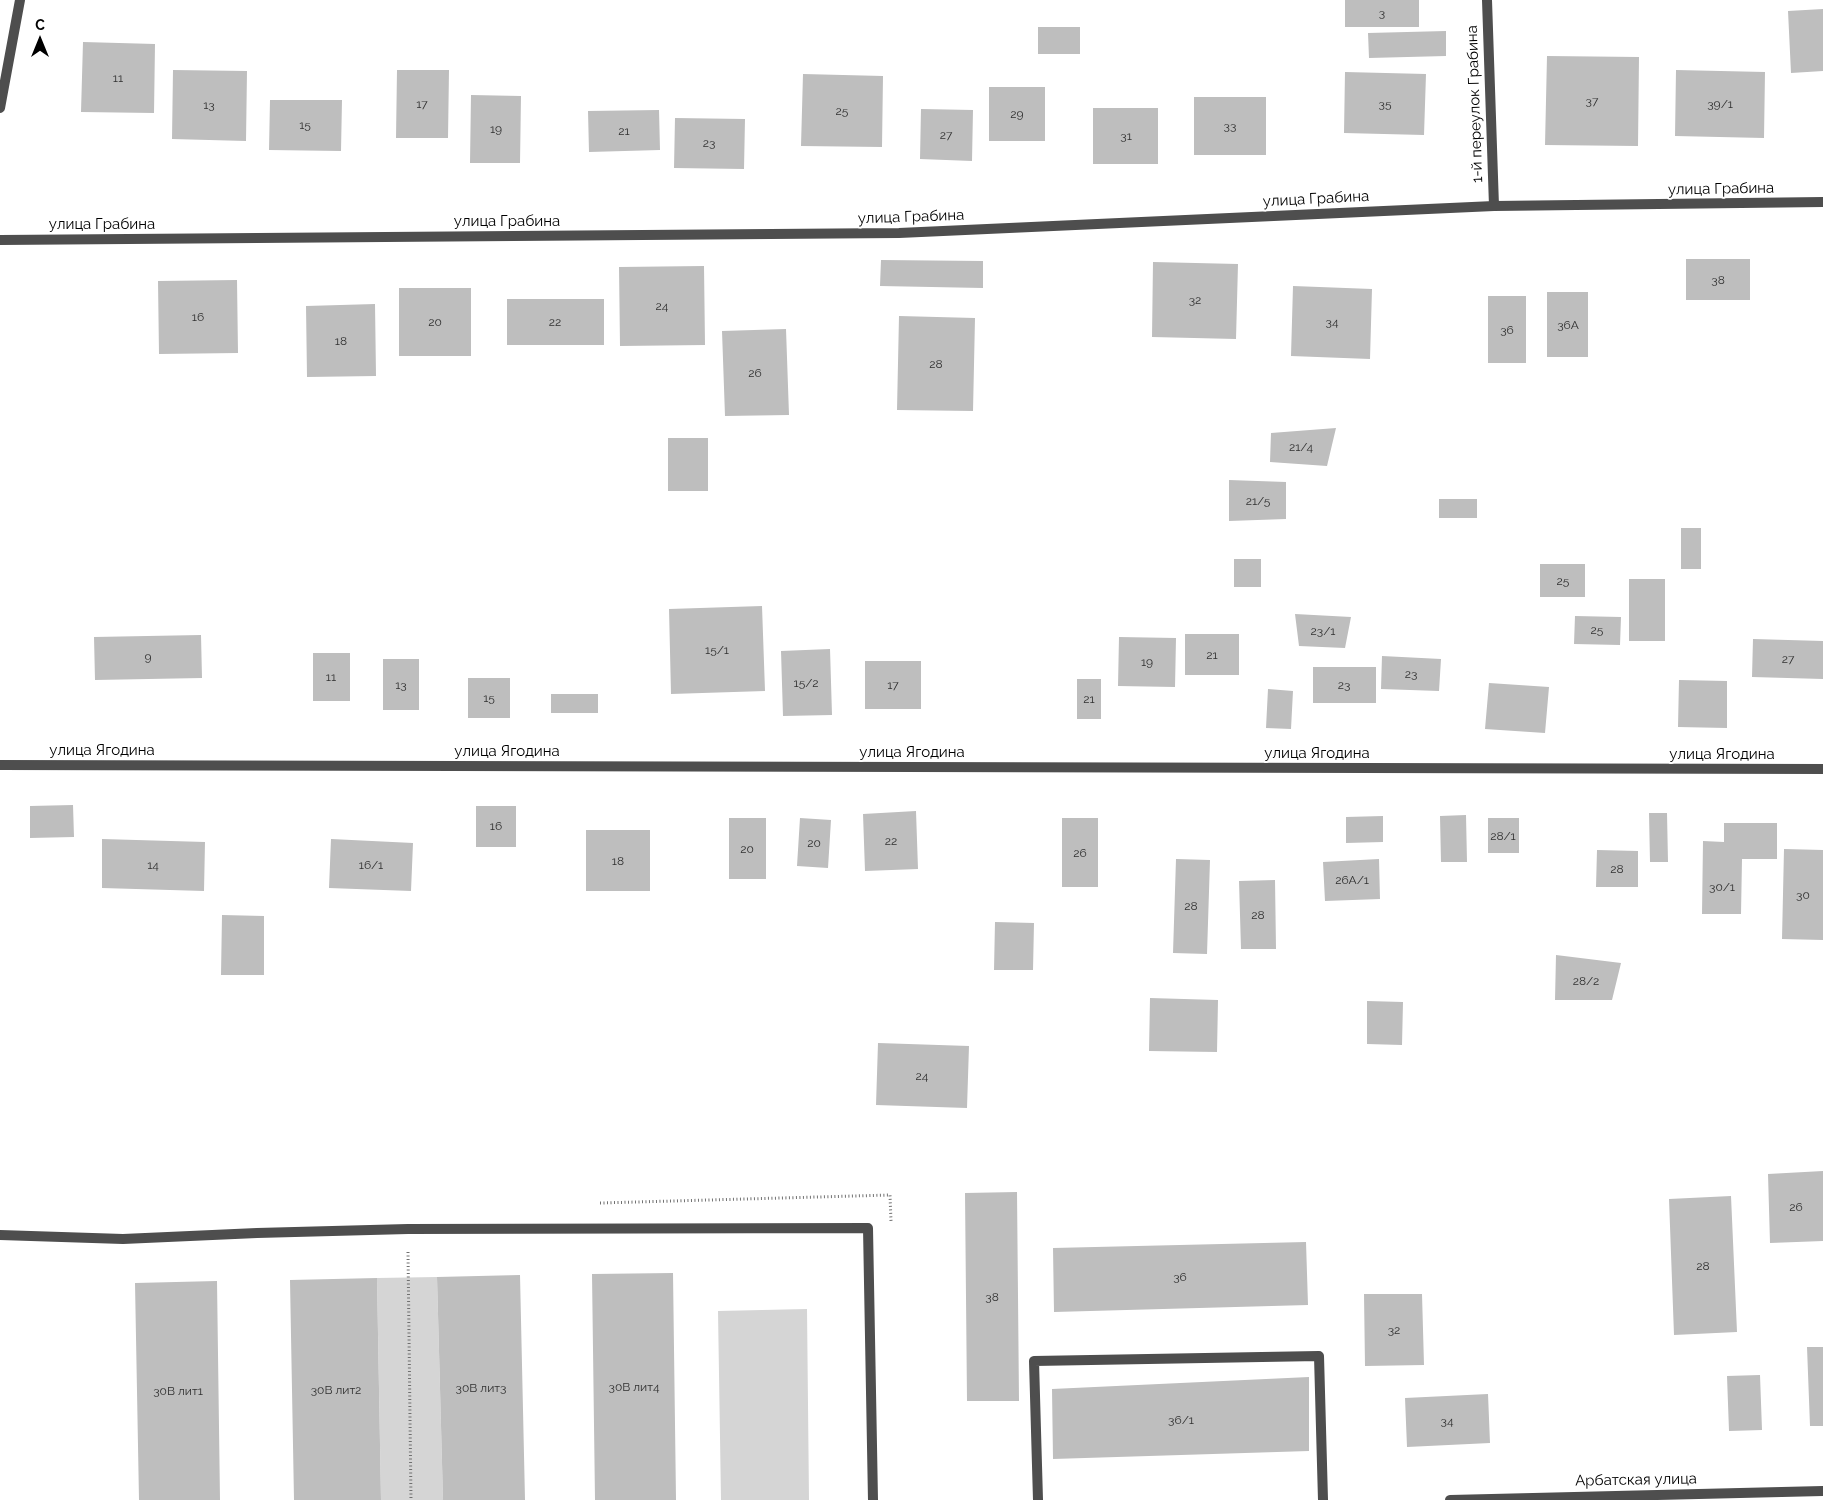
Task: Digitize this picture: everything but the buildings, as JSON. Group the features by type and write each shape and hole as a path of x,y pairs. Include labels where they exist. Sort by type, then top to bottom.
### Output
{"street":[{"path":"0,108 20,0"},
{"name":"1-й переулок Грабина","path":"1487,0 1494,206"},
{"name":"улица Грабина","path":"0,240 899,233 1494,206 1823,202"},
{"name":"улица Ягодина","path":"0,765 1823,769"},
{"path":"0,1235 123,1239 408,1229 868,1228 873,1500"},
{"path":"1038,1500 1034,1361 1319,1356 1322,1500"},
{"name":"Арбатская улица","path":"1450,1500 1823,1491"}],"path":[{"path":"408,1229 411,1500"}],"shaded area":[{"path":"437,1277 443,1500 381,1500 377,1278"},
{"path":"807,1309 809,1500 721,1500 718,1311"}]}
